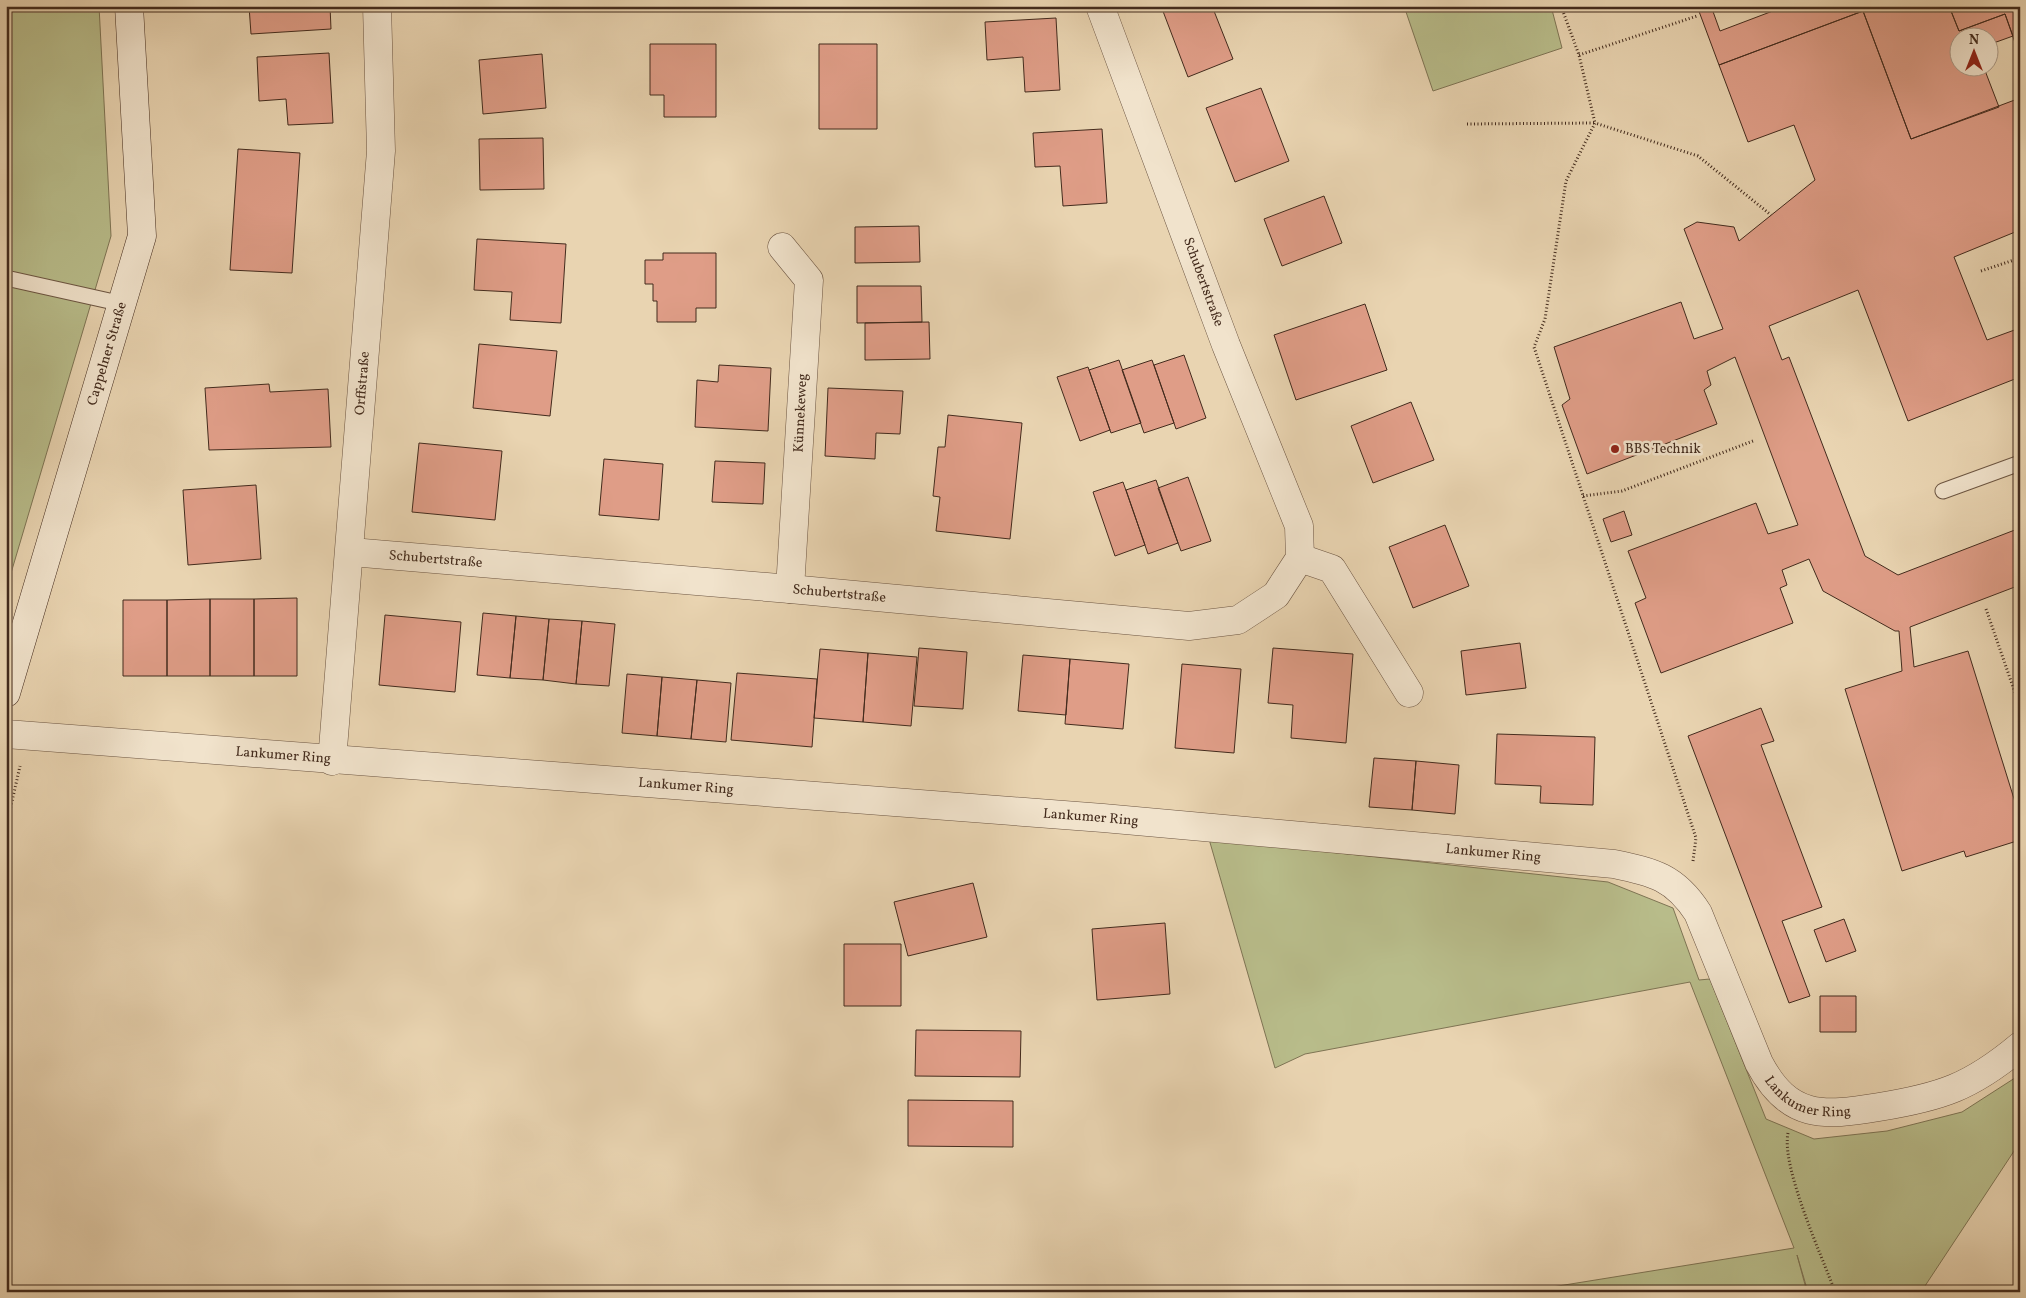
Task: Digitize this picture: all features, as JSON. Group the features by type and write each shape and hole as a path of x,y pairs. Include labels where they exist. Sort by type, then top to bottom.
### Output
{"street":[{"name":"Cappelner Straße","path":"6,693 142,236 128,6"},
{"name":"Orffstraße","path":"332,761 351,552 381,152 377,6"},
{"name":"Schubertstraße","path":"351,552 790,589 1189,626 1238,620 1276,595 1300,558 1299,526 1226,345 1100,6"},
{"name":"Künnekeweg","path":"782,247 809,280 790,589"},
{"path":"1300,558 1332,569 1408,693"},
{"name":"Lankumer Ring","path":"16,735 332,761 1103,818 1614,864 1651,872 1666,879 1680,889 1698,913 1768,1079 1780,1093 1794,1104 1808,1110 1839,1114 1924,1100 1967,1084 1993,1068 2020,1046"}],"lane":[{"path":"6,278 123,304"},
{"path":"1943,491 2020,464"}],"path":[{"path":"1561,6 1579,55 1595,123 1566,181 1545,319 1534,347 1696,838 1692,867 1680,889"},
{"path":"1715,10 1721,6"},
{"path":"1579,55 1697,16"},
{"path":"1467,124 1595,123 1698,156 1771,215"},
{"path":"1981,271 2020,258"},
{"path":"1583,496 1622,491 1753,440"},
{"path":"1986,609 2020,707"},
{"path":"6,828 16,735"},
{"path":"1794,1104 1786,1142 1791,1172 1835,1292"}],"green space":[{"path":"6,6 99,6 111,236 6,590"},
{"path":"1404,6 1551,6 1562,48 1433,91"},
{"path":"1209,839 1608,882 1673,908 1699,980 1710,979 1766,1119 1814,1139 1887,1131 1962,1112 2018,1076 2020,1142 1921,1292 1808,1292 1797,1255 1807,1292 1521,1292 1794,1248 1690,982 1305,1054 1275,1068"}],"building":[{"path":"249,6 330,6 331,29 251,34"},
{"path":"1161,6 1212,6 1233,59 1188,77"},
{"path":"1697,6 1711,6 1720,31 1786,6 1949,6 1958,28 1948,28 1948,78 1988,78 1999,107 1911,139 1863,11 1719,65"},
{"path":"1949,6 2020,6 2020,57 2005,14 1967,28 1958,28"},
{"name":"BBS Technik","path":"1863,11 1911,139 2020,98 2020,230 1954,257 1987,340 2020,328 2020,377 1908,421 1858,290 1769,326 1782,360 1789,357 1865,556 1898,575 2020,528 2020,585 1910,627 1914,667 1968,651 2020,818 2020,840 1966,857 1964,851 1902,871 1845,689 1902,671 1899,631 1895,631 1823,591 1809,559 1782,570 1787,585 1780,588 1793,623 1661,673 1635,603 1646,598 1628,551 1756,503 1768,534 1798,525 1735,357 1707,371 1711,385 1704,390 1717,424 1587,474 1562,405 1570,399 1554,347 1681,302 1694,339 1723,329 1684,229 1697,222 1734,227 1739,241 1815,180 1794,125 1748,142 1719,65"},
{"path":"2005,14 2013,36 1998,41 1998,28 1967,28"},
{"path":"1056,18 1060,90 1025,92 1023,57 987,60 985,22"},
{"path":"650,44 716,44 716,117 664,117 664,95 650,95"},
{"path":"819,44 877,44 877,129 819,129"},
{"path":"329,53 333,123 288,125 286,99 259,101 257,57"},
{"path":"542,54 546,108 483,114 479,60"},
{"path":"1261,88 1289,161 1235,182 1206,108"},
{"path":"1102,129 1107,203 1063,206 1060,166 1035,167 1033,133"},
{"path":"543,138 544,189 480,190 479,139"},
{"path":"238,149 300,153 292,273 230,270"},
{"path":"1324,196 1342,243 1282,266 1264,219"},
{"path":"919,226 920,262 855,263 855,227"},
{"path":"477,239 566,244 561,323 510,320 512,292 474,290"},
{"path":"663,253 716,253 716,308 696,308 696,322 657,322 657,301 653,301 653,284 645,284 645,260 663,260"},
{"path":"857,286 921,286 922,322 857,323"},
{"path":"1365,304 1387,370 1296,400 1274,335"},
{"path":"929,322 930,359 865,360 865,323"},
{"path":"479,344 557,351 550,416 473,408"},
{"path":"1184,355 1206,418 1176,429 1154,365"},
{"path":"1119,360 1141,423 1111,433 1089,370"},
{"path":"1152,360 1174,423 1144,433 1122,370"},
{"path":"719,365 771,368 768,431 695,427 697,380 718,382"},
{"path":"1088,367 1110,430 1080,441 1057,377"},
{"path":"269,384 270,392 328,389 331,447 209,450 205,388"},
{"path":"828,388 903,391 900,434 876,433 875,459 825,456"},
{"path":"1411,402 1434,460 1373,483 1351,426"},
{"path":"948,415 1022,423 1010,539 936,531 940,497 933,496 938,447 945,447"},
{"path":"419,443 502,451 495,520 412,512"},
{"path":"604,459 663,464 659,520 599,515"},
{"path":"715,461 765,463 763,504 712,502"},
{"path":"1188,477 1211,541 1181,551 1158,488"},
{"path":"1156,480 1178,543 1148,554 1126,490"},
{"path":"1123,482 1145,545 1115,556 1093,492"},
{"path":"256,485 261,559 188,565 183,490"},
{"path":"1624,511 1632,535 1611,542 1603,519"},
{"path":"1445,525 1469,586 1413,608 1389,547"},
{"path":"297,598 297,676 254,676 254,599"},
{"path":"210,599 210,676 167,676 167,600"},
{"path":"210,599 254,599 254,676 210,676"},
{"path":"123,600 167,600 167,676 123,676"},
{"path":"483,613 516,616 510,678 477,675"},
{"path":"385,615 461,622 455,692 379,685"},
{"path":"516,616 549,619 543,680 510,678"},
{"path":"549,619 582,621 576,684 543,680"},
{"path":"582,621 615,624 609,686 576,684"},
{"path":"1520,643 1526,688 1466,695 1461,651"},
{"path":"919,648 967,652 963,709 914,706"},
{"path":"1273,648 1353,654 1346,743 1291,738 1293,705 1268,703"},
{"path":"820,649 868,653 863,722 814,718"},
{"path":"868,653 917,657 911,726 863,722"},
{"path":"1023,655 1070,659 1066,715 1018,711"},
{"path":"1070,659 1129,664 1123,729 1065,724"},
{"path":"1182,664 1241,669 1234,753 1175,748"},
{"path":"737,673 817,679 812,747 731,740"},
{"path":"627,674 662,677 657,736 622,733"},
{"path":"662,677 697,680 691,739 657,736"},
{"path":"697,680 731,683 726,742 691,739"},
{"path":"1761,708 1774,741 1761,745 1822,907 1782,921 1810,996 1789,1003 1688,736"},
{"path":"1497,734 1595,737 1593,805 1540,803 1541,786 1495,784"},
{"path":"1374,758 1416,761 1412,810 1369,807"},
{"path":"1416,761 1459,765 1455,814 1412,810"},
{"path":"973,883 987,937 908,956 894,902"},
{"path":"1844,919 1856,951 1826,962 1814,930"},
{"path":"1165,923 1170,994 1097,1000 1092,929"},
{"path":"844,944 901,944 901,1006 844,1006"},
{"path":"1820,996 1856,996 1856,1032 1820,1032"},
{"path":"916,1030 1021,1031 1020,1077 915,1076"},
{"path":"908,1100 1013,1101 1013,1147 908,1146"}],"place":[{"name":"BBS Technik","path":"1615,449"}]}
